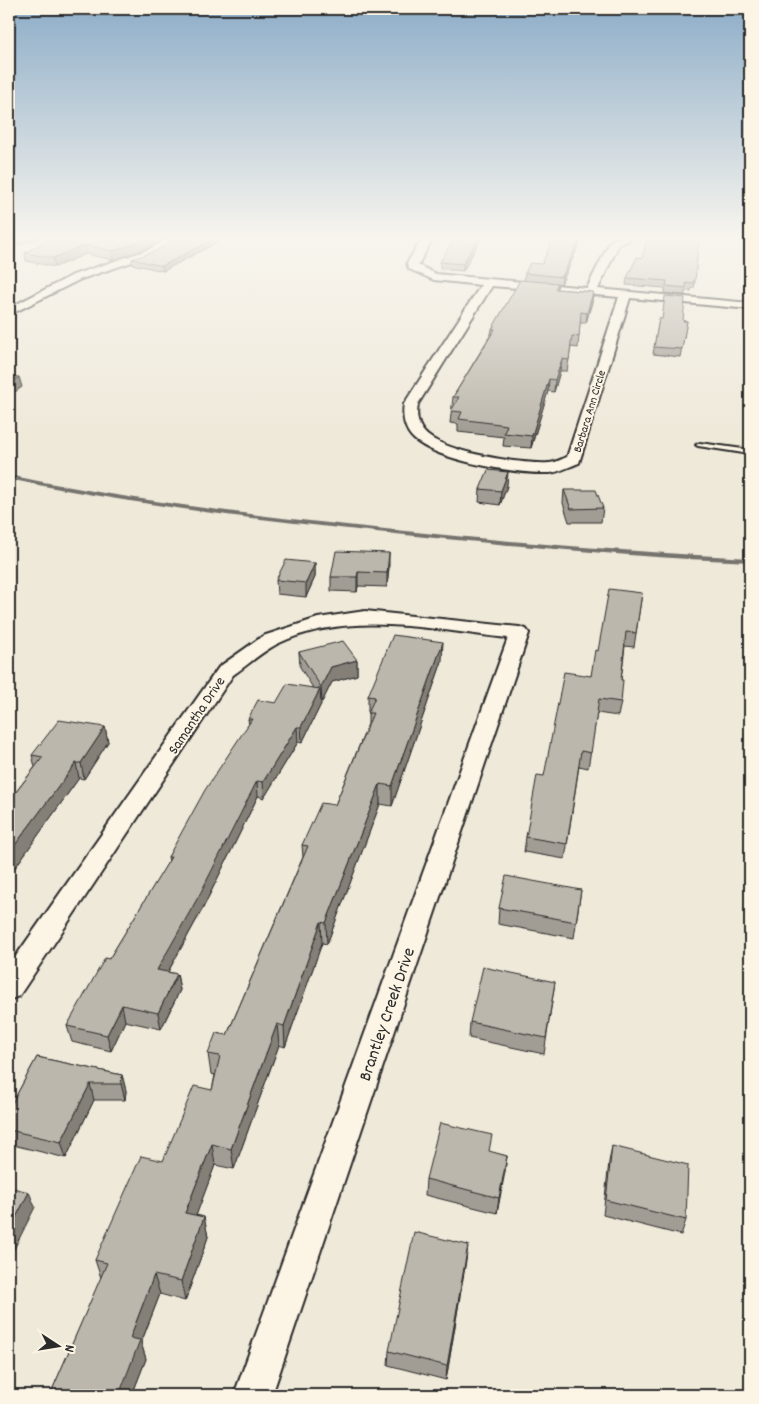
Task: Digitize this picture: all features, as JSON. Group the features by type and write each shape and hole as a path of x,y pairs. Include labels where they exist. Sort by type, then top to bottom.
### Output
{"street":[{"path":"9,312 29,302"},
{"name":"Barbara Ann Circle","path":"476,302 411,404 409,418 419,436 450,453 498,463 551,468 574,460 623,302"},
{"path":"699,302 750,306"},
{"name":"Samantha Drive","path":"9,988 226,671 270,640 318,624 365,617 519,633"},
{"name":"Brantley Creek Drive","path":"253,1395 519,633"}],"lane":[{"path":"700,444 750,452"}],"building":[{"path":"508,302 590,302 587,313 581,312 579,337 572,336 569,360 562,359 555,380 549,379 532,436 504,433 507,425 459,419 462,412 451,411 459,397 453,397 495,329 492,329"},
{"path":"664,302 685,302 683,321 687,321 682,349 654,347 659,319 662,319"},
{"path":"9,376 19,377 9,384"},
{"path":"488,470 508,472 501,491 480,489"},
{"path":"564,490 596,490 603,508 571,509"},
{"path":"336,551 389,553 387,573 358,572 357,577 331,577"},
{"path":"286,560 315,563 306,583 276,580"},
{"path":"609,589 642,593 636,633 626,632 621,680 623,680 621,702 599,699 591,753 581,751 567,844 526,837 537,775 544,776 564,672 591,676 595,650 598,651"},
{"path":"393,635 443,642 392,786 380,784 326,923 321,922 284,1026 277,1024 231,1149 212,1144 185,1213 204,1217 181,1281 154,1275 130,1338 140,1340 119,1395 50,1395 107,1263 95,1260 141,1156 163,1161 194,1086 212,1090 220,1056 208,1054 216,1033 227,1035 308,846 302,845 321,803 335,805 373,713 368,713 375,697 368,696"},
{"path":"343,641 357,660 331,667 321,687 299,652"},
{"path":"287,684 320,689 301,727 297,727 263,782 257,781 201,892 157,970 177,974 158,1013 122,1005 107,1035 67,1026 105,958 109,959 171,857 168,857 205,790 252,719 248,719 258,700 276,703"},
{"path":"59,720 105,727 81,763 76,763 9,853 9,801 43,757 32,755"},
{"path":"506,876 581,890 576,922 499,908"},
{"path":"483,967 555,982 546,1038 470,1022"},
{"path":"37,1057 122,1075 121,1084 90,1084 61,1142 9,1130 9,1109"},
{"path":"440,1123 492,1135 489,1151 507,1156 499,1198 426,1179"},
{"path":"612,1146 688,1165 686,1220 606,1200"},
{"path":"9,1187 29,1192 9,1231"},
{"path":"414,1232 468,1245 447,1366 389,1351"}],"waterway":[{"path":"9,477 98,494 231,514 558,547 750,560"}]}
